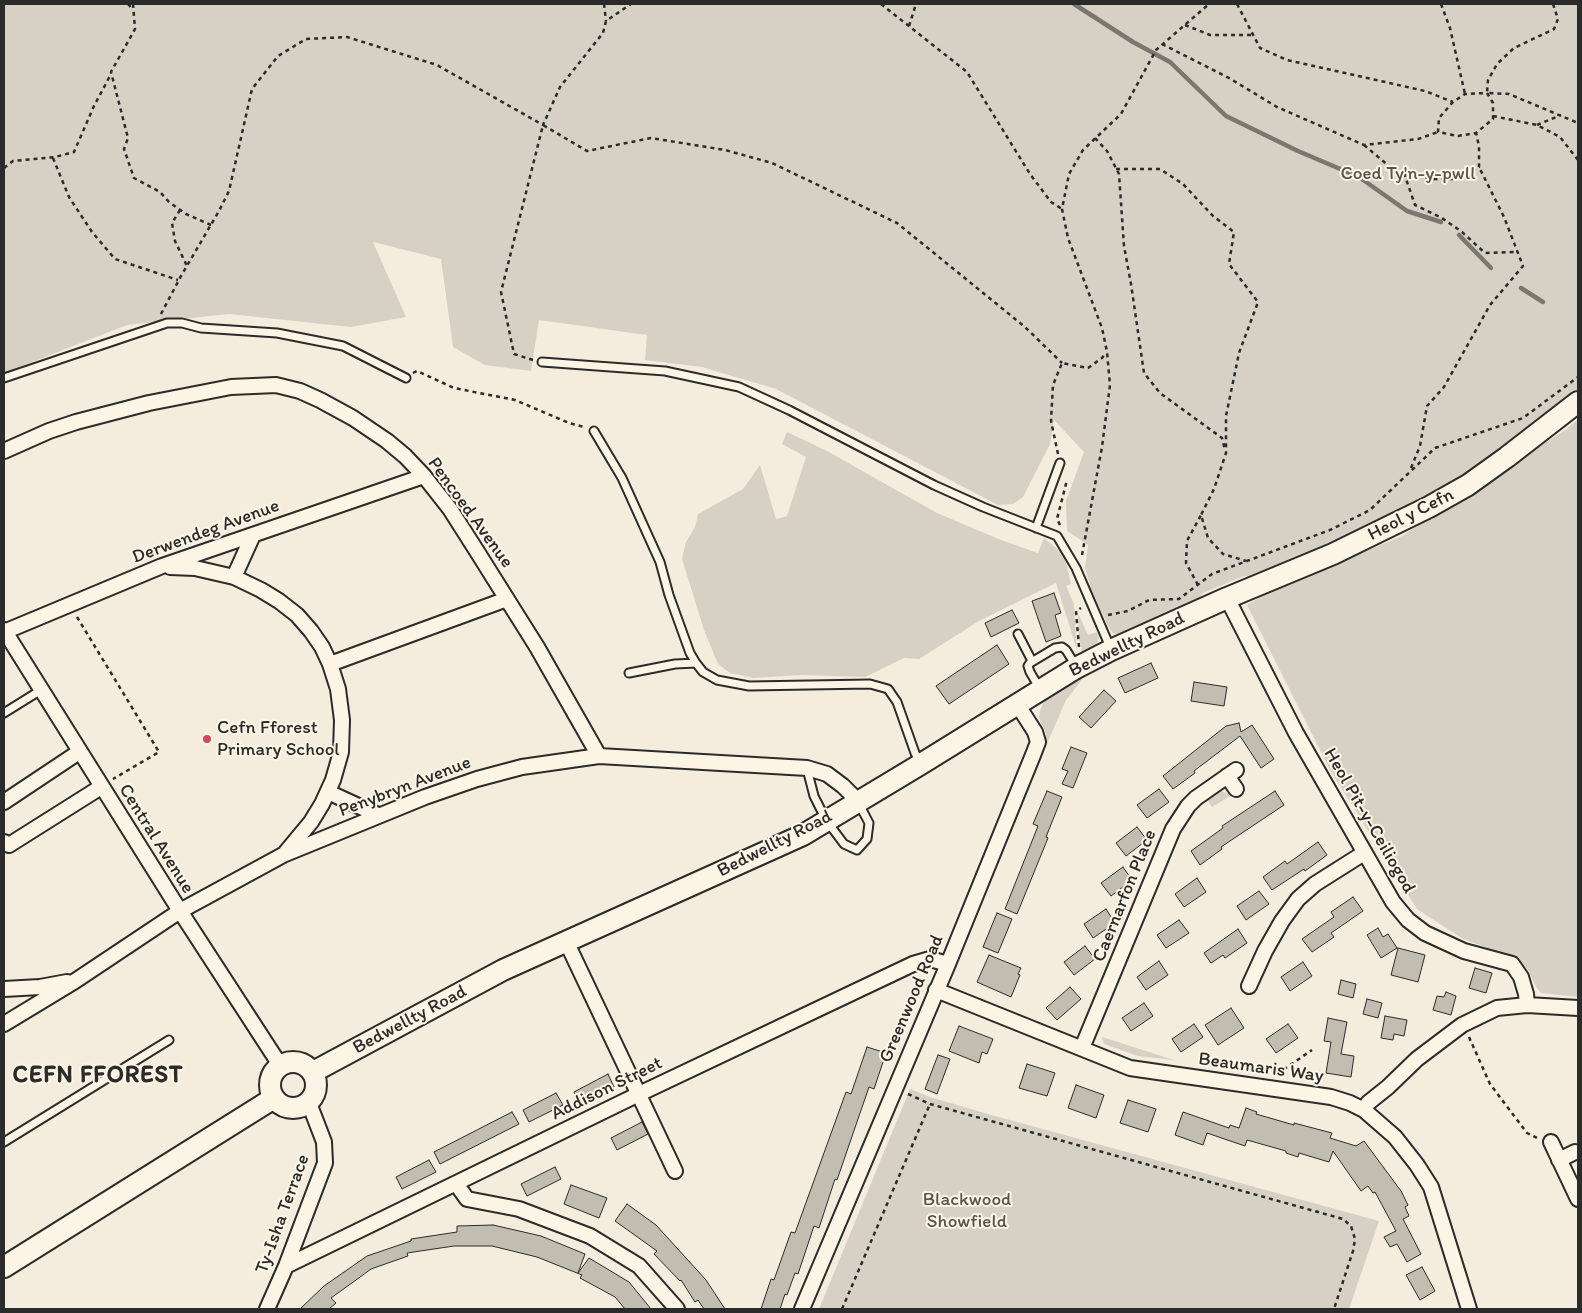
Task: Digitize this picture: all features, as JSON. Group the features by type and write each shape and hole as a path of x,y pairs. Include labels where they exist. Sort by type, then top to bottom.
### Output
{"street":[{"name":"Pencoed Avenue","path":"4,450 49,431 148,403 231,387 276,386 300,391 353,418 387,440 405,456 424,476 450,509 537,647 599,756"},
{"name":"Heol y Cefn","path":"1227,598 1333,554 1430,507 1468,485 1492,468 1578,402"},
{"name":"Derwendeg Avenue","path":"4,631 162,566 424,476"},
{"path":"234,577 253,534"},
{"path":"162,566 195,568 234,577 267,594 297,615 322,647 330,664 338,689 342,720 341,752 328,792 311,822 283,855"},
{"name":"Bedwellty Road","path":"313,1072 503,970 803,834 1081,665 1227,598"},
{"name":"Heol Pit-y-Ceiliogod","path":"1227,598 1296,733 1393,902 1408,920 1425,933 1464,951 1512,964 1521,977 1527,1005"},
{"path":"330,664 507,599"},
{"name":"Central Avenue","path":"4,631 180,911 280,1065"},
{"name":"Greenwood Road","path":"802,1309 948,964 1038,742 1035,732 1017,704"},
{"path":"4,802 79,752"},
{"name":"Penybryn Avenue","path":"4,1024 75,981 180,911 283,855 434,794 522,767 599,756 807,768 826,774 843,786 858,801"},
{"name":"Caernarfon Place","path":"1082,1048 1173,829 1188,806 1232,773 1236,789"},
{"path":"4,842 9,845 101,786"},
{"path":"328,792 378,816"},
{"path":"1249,986 1265,951 1282,921 1298,899 1315,884 1364,853"},
{"path":"566,941 675,1171"},
{"name":"Addison Street","path":"286,1266 639,1094 913,964 930,959 948,964"},
{"path":"4,989 40,987 75,981"},
{"name":"Beaumaris Way","path":"936,990 1140,1071 1331,1097 1364,1110 1395,1137 1431,1187 1469,1309"},
{"path":"1364,1110 1368,1103 1417,1059 1462,1025 1497,1008 1527,1005 1578,1008"},
{"path":"287,1062 302,1062 313,1072 317,1085 316,1092 309,1103 302,1107 294,1108 280,1104 274,1098 271,1092 271,1077 280,1065 287,1062"},
{"path":"4,1266 274,1098"},
{"name":"Ty-Isha Terrace","path":"267,1309 286,1266 325,1163 324,1142 309,1103"},
{"path":"1551,1142 1578,1199"},
{"path":"1559,1160 1575,1152"},
{"path":"456,1184 467,1199 519,1209 590,1236 639,1266 677,1309"}],"lane":[{"path":"4,378 167,323 201,328 276,333 343,346 406,378"},
{"path":"542,362 665,372 739,387 789,410 983,508 1057,536 1076,568 1111,650"},
{"path":"594,430 622,478 660,562 669,595 690,653 703,672 717,680 749,686 870,684 888,689 897,702 916,756 921,764"},
{"path":"1036,528 1060,463"},
{"path":"1018,634 1032,662"},
{"path":"1040,689 1028,666 1055,648 1062,647 1081,665"},
{"path":"629,673 675,664 696,663"},
{"path":"4,713 41,690"},
{"path":"807,768 814,796 826,820 844,844 857,850 867,839 869,823 858,801"},
{"path":"4,1142 169,1040"}],"path":[{"path":"128,4 134,11"},
{"path":"4,168 13,162 53,158 74,152 94,106 136,29 133,4"},
{"path":"542,362 514,354 501,292 543,125 560,87 603,33 606,21 604,4"},
{"path":"606,21 631,4"},
{"path":"880,4 967,72 1030,174 1051,202 1062,209"},
{"path":"909,26 916,4"},
{"path":"1076,568 1080,562 1084,545 1102,447 1110,385 1107,352 1102,328 1068,238 1062,209 1069,174 1083,150 1121,114 1154,53 1209,4"},
{"path":"1237,4 1260,48 1287,60 1425,91 1453,102"},
{"path":"1441,4 1450,28 1465,94"},
{"path":"1364,146 1418,139 1438,132 1458,136 1476,133 1494,119 1493,103 1487,93 1488,80 1497,64 1514,48 1554,29 1558,19 1553,4"},
{"path":"1186,25 1210,35 1253,35"},
{"path":"155,327 178,280 211,225 229,190 252,89 278,56 306,39 347,37 438,65 586,151 651,138 725,150 772,163 897,223 1025,327 1062,363 1088,368 1107,352"},
{"path":"1162,44 1229,78 1277,107 1364,146 1396,172 1434,179 1454,179 1479,167"},
{"path":"112,72 128,138 124,149 134,178 160,192 180,210 211,225"},
{"path":"1438,132 1439,118 1453,102 1465,94 1509,94 1578,122"},
{"path":"1537,125 1561,115"},
{"path":"1493,116 1537,125 1560,137 1578,160"},
{"path":"1410,470 1420,446 1427,406 1444,387 1490,305 1523,266 1504,217 1479,167 1479,146 1476,133"},
{"path":"1095,138 1107,151 1119,174 1124,246 1132,284 1144,373 1160,393 1222,438 1226,453"},
{"path":"53,158 69,197 92,232 115,259 178,280"},
{"path":"1116,169 1160,169 1183,184 1213,216 1234,232 1229,264 1258,302 1239,353 1226,416 1226,453 1214,490 1187,541 1186,562 1198,585"},
{"path":"1404,174 1416,205 1442,218 1462,232 1485,253 1517,252"},
{"path":"180,210 172,223 176,242 186,266"},
{"path":"1060,527 1057,518 1069,471 1060,463 1051,421 1053,385 1062,363"},
{"path":"406,378 417,371 454,388 515,400 569,423 594,430"},
{"path":"1097,617 1128,611 1149,600 1179,599 1212,574 1330,530 1370,510 1435,448 1523,418 1578,377"},
{"path":"1201,515 1208,538 1223,554 1246,561"},
{"path":"1081,665 1076,611 1091,602"},
{"path":"70,605 159,752 101,786"},
{"path":"1462,1025 1490,1084 1511,1112 1527,1133 1542,1141 1551,1142"},
{"path":"1275,1088 1277,1075 1312,1050"},
{"path":"905,1094 930,1104 1343,1219 1351,1226 1355,1239 1353,1251 1334,1309"},
{"path":"842,1309 930,1104"}],"green space":[{"name":"Coed Ty'n-y-pwll","path":"4,4 1578,4 1578,392 1539,423 1467,474 1435,493 1396,513 1256,577 1244,576 1203,593 1196,602 1121,635 1113,633 1109,628 1091,589 1085,567 1088,545 1067,531 1066,501 1084,452 1054,420 1050,444 1023,497 1013,504 998,505 776,389 702,367 645,360 647,335 539,320 531,371 485,365 453,347 441,259 373,242 406,317 351,327 229,314 127,325 4,373"},
{"path":"1578,419 1578,997 1541,993 1528,970 1518,959 1463,939 1417,909 1330,770 1247,605 1267,593 1402,536 1565,430"},
{"path":"787,432 827,451 937,513 1001,540 1038,553 1044,538 1062,553 1066,562 1071,584 1066,586 1074,604 1077,650 1056,583 979,621 919,659 904,658 865,677 802,675 753,678 730,673 718,664 704,630 682,559 686,542 695,527 698,514 743,489 760,465 776,519 787,516 806,457 782,444"},
{"path":"1078,613 1088,635 1097,632 1099,638 1096,645 1082,652 1079,638"},
{"path":"1088,672 1066,700 1046,746 1046,734 1039,718 1044,701 1048,696"},
{"path":"1218,790 1232,795 1212,807 1206,798"},
{"path":"1102,1037 1174,1060 1138,1056 1104,1044"},
{"name":"Blackwood Showfield","path":"910,1089 930,1097 988,1114 1379,1221 1349,1309 819,1309"}],"building":[{"path":"1054,593 1061,613 1055,615 1061,636 1046,642 1032,601"},
{"path":"1012,610 1019,623 991,637 985,623"},
{"path":"997,645 1009,664 949,704 936,686"},
{"path":"1151,663 1158,678 1125,693 1118,678"},
{"path":"1194,682 1227,687 1224,706 1191,701"},
{"path":"1104,690 1116,701 1091,728 1079,717"},
{"path":"1239,723 1241,732 1252,725 1274,759 1261,768 1240,736 1173,789 1163,776 1226,726"},
{"path":"1071,747 1087,753 1073,788 1062,784 1068,771 1062,769"},
{"path":"1159,789 1169,802 1147,818 1137,805"},
{"path":"1047,791 1062,797 1046,837 1048,838 1017,914 1005,909 1038,826 1033,824"},
{"path":"1275,791 1284,805 1221,847 1222,849 1200,865 1191,851 1223,828 1222,826"},
{"path":"1137,827 1147,840 1126,856 1116,843"},
{"path":"1318,842 1327,855 1305,871 1304,869 1272,890 1263,877 1285,861 1287,864"},
{"path":"1123,867 1132,880 1111,896 1101,883"},
{"path":"1197,878 1206,892 1184,907 1175,894"},
{"path":"1259,891 1269,904 1246,920 1237,906"},
{"path":"1353,897 1363,911 1331,933 1334,937 1312,952 1302,939 1334,917 1331,912"},
{"path":"1106,909 1115,923 1093,938 1084,924"},
{"path":"997,913 1012,919 998,953 983,947"},
{"path":"1179,920 1189,933 1166,948 1157,935"},
{"path":"1378,928 1383,937 1388,934 1397,948 1381,958 1367,935"},
{"path":"1238,929 1247,943 1225,958 1223,955 1211,963 1204,953"},
{"path":"1085,946 1095,959 1074,975 1064,962"},
{"path":"1398,948 1425,955 1418,982 1391,975"},
{"path":"989,955 1021,968 1011,997 977,982"},
{"path":"1159,961 1168,975 1146,990 1137,977"},
{"path":"1303,962 1312,976 1290,991 1281,977"},
{"path":"1475,968 1492,973 1486,993 1469,988"},
{"path":"1341,980 1356,984 1353,998 1338,994"},
{"path":"1070,987 1081,999 1057,1020 1046,1008"},
{"path":"1446,992 1456,996 1451,1015 1433,1010 1437,996 1444,997"},
{"path":"1367,999 1382,1003 1378,1018 1363,1014"},
{"path":"1144,1003 1153,1016 1131,1031 1122,1018"},
{"path":"1231,1008 1244,1028 1218,1045 1205,1025"},
{"path":"1385,1016 1407,1020 1404,1036 1394,1034 1393,1040 1381,1038"},
{"path":"1328,1018 1347,1022 1341,1054 1354,1056 1351,1077 1326,1073 1331,1042 1324,1041"},
{"path":"1194,1024 1203,1037 1181,1052 1172,1039"},
{"path":"1288,1024 1298,1038 1276,1053 1266,1039"},
{"path":"959,1026 993,1039 987,1054 982,1052 979,1063 949,1051"},
{"path":"867,1047 886,1053 874,1089 869,1087 819,1228 814,1226 798,1274 795,1273 780,1309 761,1309 771,1279 774,1280 791,1232 795,1233 846,1092 851,1094"},
{"path":"938,1055 950,1059 937,1094 925,1089"},
{"path":"1027,1064 1055,1073 1047,1096 1019,1088"},
{"path":"608,1074 614,1087 580,1104 574,1092"},
{"path":"1076,1085 1104,1095 1096,1118 1068,1108"},
{"path":"556,1093 563,1105 529,1122 523,1110"},
{"path":"1128,1100 1156,1109 1148,1132 1120,1123"},
{"path":"1246,1108 1257,1112 1256,1114 1332,1133 1330,1138 1356,1146 1364,1141 1401,1191 1408,1205 1405,1207 1409,1216 1403,1219 1421,1254 1407,1262 1397,1244 1390,1247 1384,1237 1396,1231 1375,1192 1373,1193 1368,1186 1361,1191 1333,1151 1329,1162 1299,1153 1298,1157 1286,1153 1286,1151 1247,1140 1245,1146 1207,1133 1203,1145 1175,1135 1183,1112 1229,1128 1230,1125 1239,1128"},
{"path":"512,1112 519,1124 440,1164 434,1152"},
{"path":"642,1122 648,1134 617,1150 611,1138"},
{"path":"429,1160 436,1172 402,1189 396,1177"},
{"path":"555,1167 561,1179 527,1196 521,1184"},
{"path":"571,1185 607,1198 599,1218 564,1204"},
{"path":"627,1204 656,1225 706,1280 725,1309 704,1309 698,1300 695,1302 681,1280 654,1254 657,1251 615,1221"},
{"path":"493,1225 541,1236 585,1254 578,1273 589,1258 629,1282 651,1309 625,1309 615,1297 580,1278 582,1275 537,1257 492,1246 454,1246 407,1253 408,1256 371,1269 331,1298 336,1303 329,1309 300,1309 324,1286 367,1256 411,1241 411,1239 457,1232 457,1226"},
{"path":"1422,1267 1435,1291 1420,1300 1406,1275"}],"waterway":[{"path":"1074,4 1133,42 1170,62 1226,116 1298,151 1359,177 1407,211 1441,222"},
{"path":"1459,235 1491,268"},
{"path":"1521,288 1543,302"}],"place":[{"name":"Cefn Fforest Primary School","path":"207,739"}],"district":[{"name":"CEFN FFOREST","path":"98,1076"}]}
